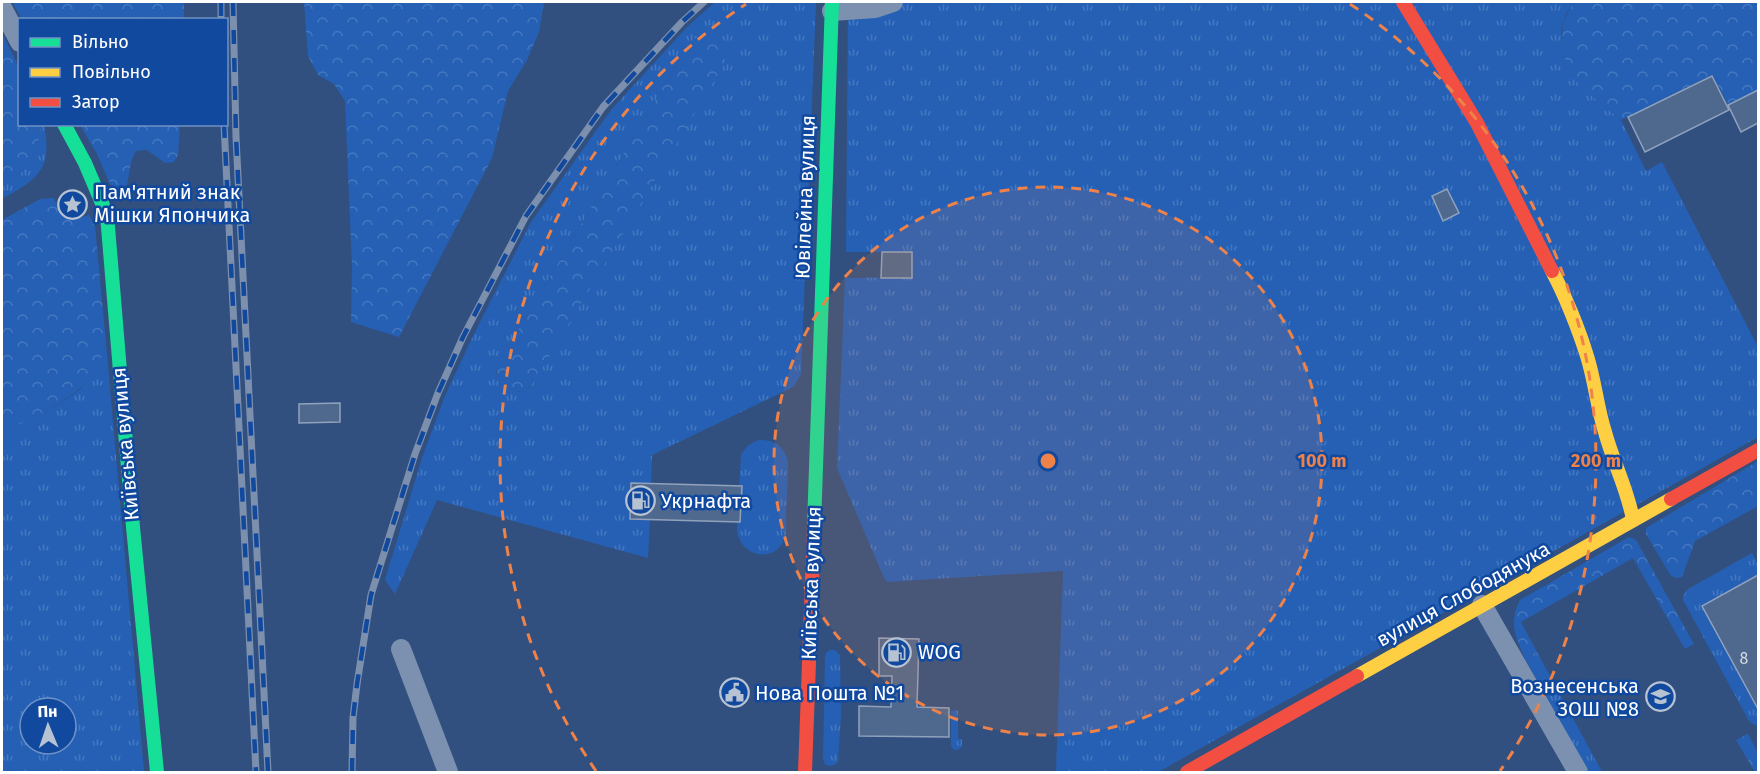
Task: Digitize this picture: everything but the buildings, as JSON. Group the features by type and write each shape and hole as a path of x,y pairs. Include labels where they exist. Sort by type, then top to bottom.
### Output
{"street":[{"path":"832,6 875,8 893,2"},
{"path":"1403,2 1469,107 1558,282 1587,355 1599,413 1633,520"},
{"name":"Ювілейна вулиця","path":"818,394 832,6"},
{"path":"2,8 18,38"},
{"name":"Київська вулиця","path":"65,126 85,163 106,215 157,772"},
{"name":"Київська вулиця","path":"805,772 818,394"},
{"name":"вулиця Слободянука","path":"1187,772 1758,450"},
{"path":"1482,605 1578,772"},
{"path":"401,649 448,772"}],"green space":[{"path":"12,2 184,2 184,18 21,18"},
{"path":"304,2 544,2 539,32 527,60 508,91 492,158 399,337 351,322 352,265 345,101 334,84 318,75 308,56"},
{"path":"715,2 816,2 801,374 794,386 789,389 652,455 651,483 631,483 630,518 650,519 648,558 437,500 395,594 385,580 422,458 445,396 531,222 611,110 688,26","holes":["701,36 725,53 723,66 530,387 518,392 501,385 496,373 500,360 689,44"]},
{"path":"848,2 1574,2 1566,14 1561,31 1565,60 1592,96 1621,120 1646,171 1662,162 1758,347 1758,437 1158,772 1056,772 1063,571 887,582 837,468 845,278 912,277 912,252 846,252"},
{"path":"1574,2 1758,2 1758,90 1728,104 1712,75 1621,120 1581,85 1567,66 1562,33"},
{"path":"2,33 18,66 18,126 41,126 37,150 24,170 2,186"},
{"path":"701,36 713,38 721,44 725,54 723,66 534,382 519,391 506,389 498,377 497,369 500,360 689,44"},
{"path":"41,126 44,126 46,152 40,171 25,185 2,199 2,186 24,170 37,150"},
{"path":"81,126 180,126 178,155 174,162 165,163 147,150 136,151 127,185 117,189 110,184 97,154"},
{"path":"54,198 59,209 67,216 89,215 95,226 106,343 97,372 77,391 49,410 18,425 2,437 2,220 40,199"},
{"path":"106,343 144,772 2,772 2,437 18,425 49,410 78,391 97,371"},
{"path":"759,440 770,441 782,448 788,462 786,534 781,546 767,554 751,552 745,547 737,530 741,455 748,446"},
{"path":"1758,461 1758,506 1695,541 1682,577 1671,576 1646,534 1646,528"},
{"path":"1629,537 1636,540 1694,644 1685,649 1633,558 1521,622 1537,652 1525,659 1516,637 1514,623 1516,608 1520,600"},
{"path":"1752,553 1758,564 1758,575 1702,606 1758,709 1758,726 1748,719 1683,600 1688,589"},
{"path":"835,650 840,655 841,715 838,762 830,766 823,760 825,658 826,653"},
{"path":"1537,652 1602,772 1589,772 1525,659"},
{"path":"958,710 958,739 962,739 962,746 956,750 951,745 951,711"},
{"path":"1748,734 1758,753 1758,772 1755,772 1736,740"}],"railway":[{"path":"221,2 221,18"},
{"path":"233,2 236,137 268,772"},
{"path":"352,772 353,718 371,595 415,454 438,393 463,337 526,216 603,107 682,22 704,2"},
{"path":"224,126 256,772"}],"traffic: fast":[{"path":"814,526 832,2"},
{"path":"65,126 85,163 107,215 133,527 157,772"}],"traffic: slow":[{"path":"1552,271 1584,346 1602,423 1628,498 1633,520"},
{"path":"1357,676 1671,499"}],"traffic: jam":[{"path":"1403,2 1477,123 1552,271"},
{"path":"1671,499 1758,450"},
{"path":"805,772 814,526"},
{"path":"1187,772 1357,676"}],"place":[{"name":"Пам'ятний знак Мішки Япончика","path":"73,204"},
{"name":"Укрнафта","path":"640,501"},
{"name":"WOG","path":"897,652"},
{"name":"Нова Пошта №1","path":"734,693"},
{"name":"Вознесенська ЗОШ №8","path":"1660,697"}]}
